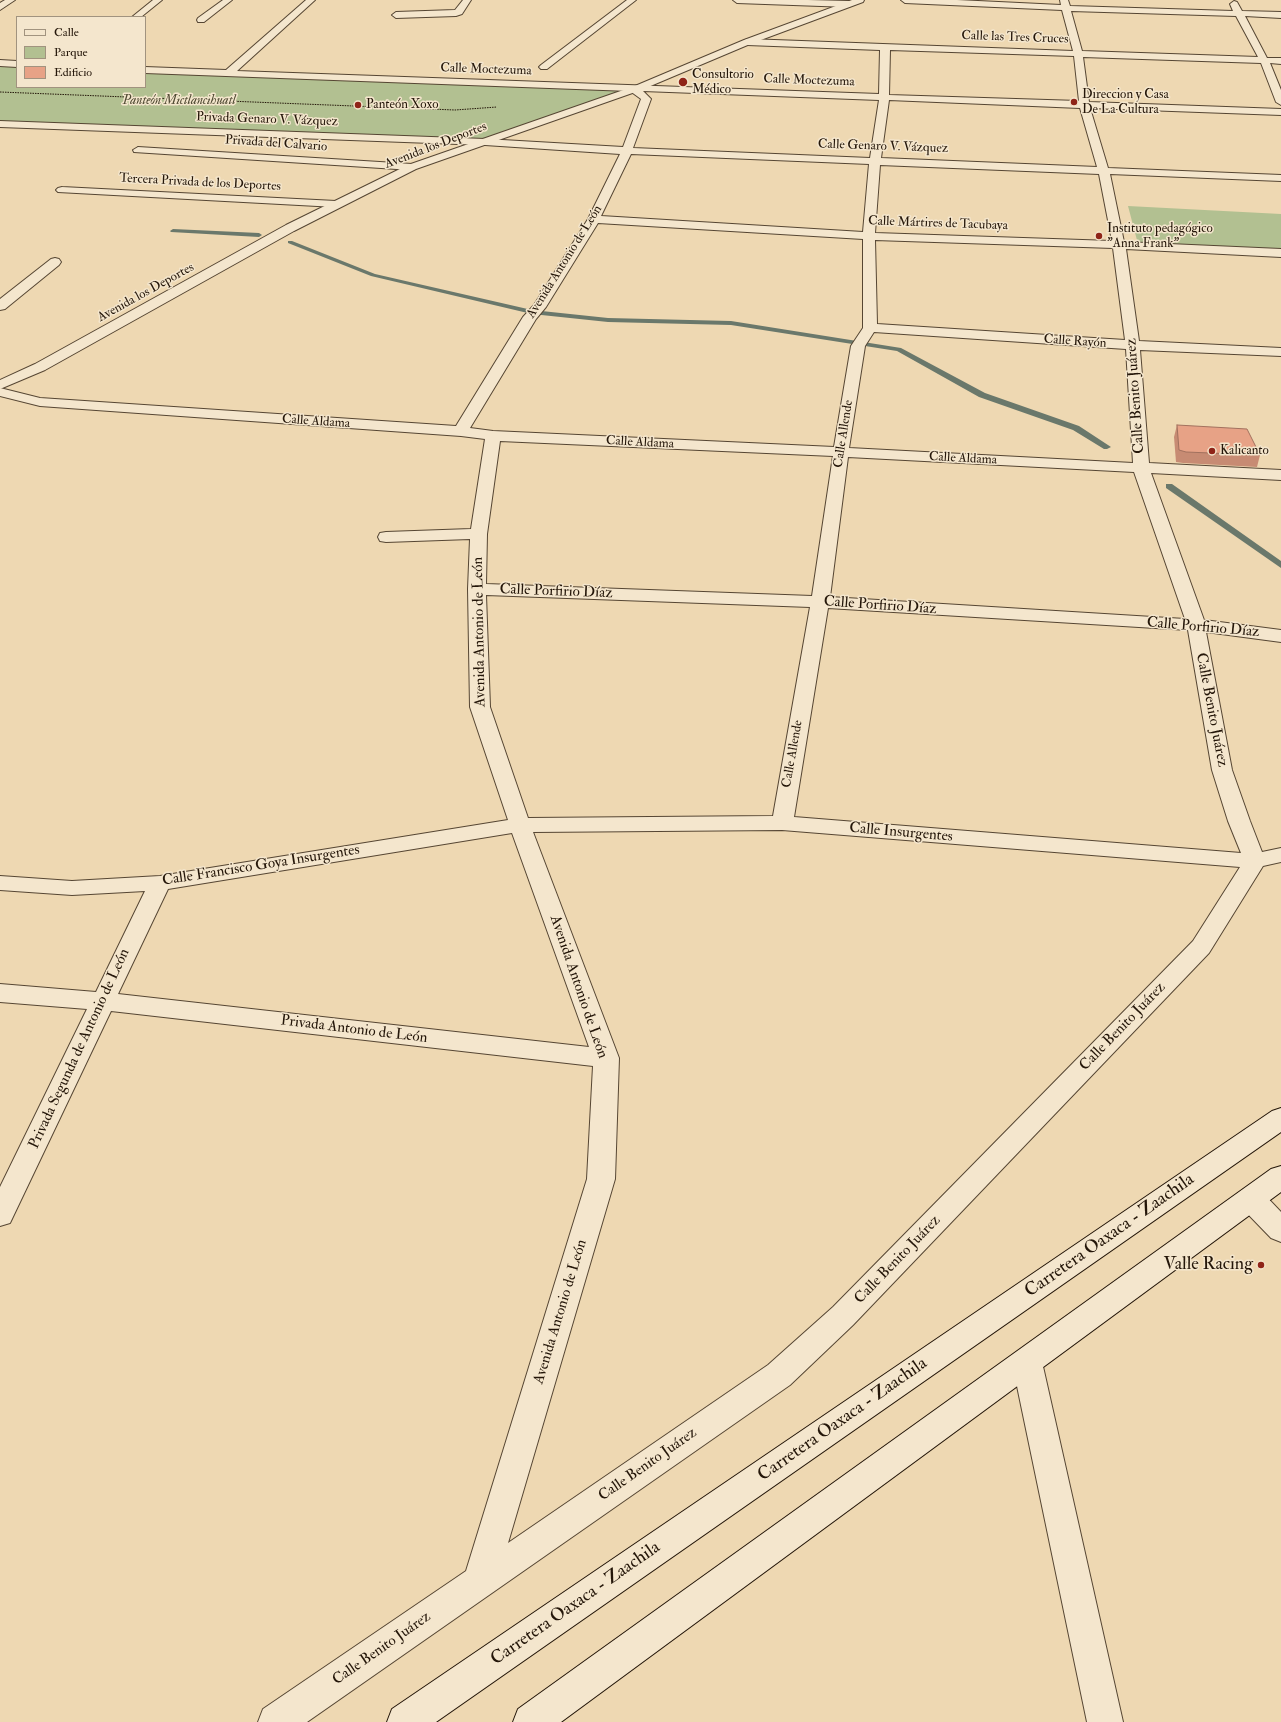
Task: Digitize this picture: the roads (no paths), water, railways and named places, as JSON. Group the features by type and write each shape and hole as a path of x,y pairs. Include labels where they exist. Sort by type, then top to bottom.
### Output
{"street":[{"path":"0,7 11,0"},
{"path":"137,16 158,0"},
{"path":"201,20 228,0"},
{"path":"228,73 311,0"},
{"path":"396,15 456,13 459,12 467,0"},
{"path":"544,68 632,0"},
{"path":"737,0 849,4"},
{"name":"Avenida los Deportes","path":"0,385 40,368 290,228 412,167 636,89 748,42 860,0"},
{"path":"905,0 1065,4 1281,15"},
{"path":"1232,0 1264,60 1281,102"},
{"name":"Calle Benito Juárez","path":"276,1722 779,1375 843,1316 1201,946 1256,861 1238,821 1222,770 1196,625 1142,468 1133,346 1118,246 1104,171 1084,105 1078,53 1065,4"},
{"name":"Calle las Tres Cruces","path":"748,42 1281,61"},
{"name":"Calle Allende","path":"782,823 820,602 841,452 864,336 869,236 875,161 884,97 884,47"},
{"path":"0,63 16,64"},
{"name":"Calle Moctezuma","path":"146,70 1281,112"},
{"name":"Avenida Antonio de León","path":"461,431 534,312 594,219 627,151 646,99 636,89"},
{"name":"Privada Genaro V. Vázquez","path":"0,124 485,142"},
{"name":"Calle Genaro V. Vázquez","path":"485,142 627,151 1281,178"},
{"name":"Privada del Calvario","path":"138,150 412,167"},
{"name":"Tercera Privada de los Deportes","path":"62,190 336,204"},
{"name":"Calle Mártires de Tacubaya","path":"594,219 869,236 1281,254"},
{"path":"0,306 55,262"},
{"name":"Calle Rayón","path":"864,336 1281,352"},
{"name":"Calle Aldama","path":"0,392 40,402 461,431 493,436 841,452 1281,475"},
{"name":"Avenida Antonio de León","path":"480,1581 601,1179 606,1058 520,825 480,707 477,590 480,534 493,436"},
{"path":"386,538 480,534"},
{"name":"Calle Porfirio Díaz","path":"477,590 820,602 1196,625 1281,636"},
{"name":"Calle Insurgentes","path":"520,825 782,823 1256,861 1281,856"},
{"name":"Calle Francisco Goya Insurgentes","path":"0,883 72,888 160,883 520,825"},
{"name":"Privada Segunda de Antonio de León","path":"0,1214 10,1176 102,1001 160,883"},
{"name":"Privada Antonio de León","path":"0,993 102,1001 606,1058"},
{"name":"Carretera Oaxaca - Zaachila","path":"405,1722 1281,1118"},
{"path":"531,1722 1281,1177"},
{"path":"1251,1199 1281,1230"},
{"path":"1027,1362 1104,1722"}],"waterway":[{"path":"173,231 259,235"},
{"path":"290,242 373,275 532,312 608,320 731,323 899,349 982,395 1076,428 1107,447"},
{"path":"1169,486 1281,565"}],"place":[{"name":"Consultorio Médico","path":"683,82"},
{"name":"Direccion y Casa De La Cultura","path":"1074,102"},
{"name":"Panteón Xoxo","path":"358,105"},
{"name":"Instituto pedagógico \"Anna Frank\"","path":"1099,236"},
{"name":"Kalicanto","path":"1212,451"},
{"name":"Valle Racing","path":"1261,1265"}],"park label":[{"name":"Panteón Mictlancihuatl","path":"179,101"}]}
